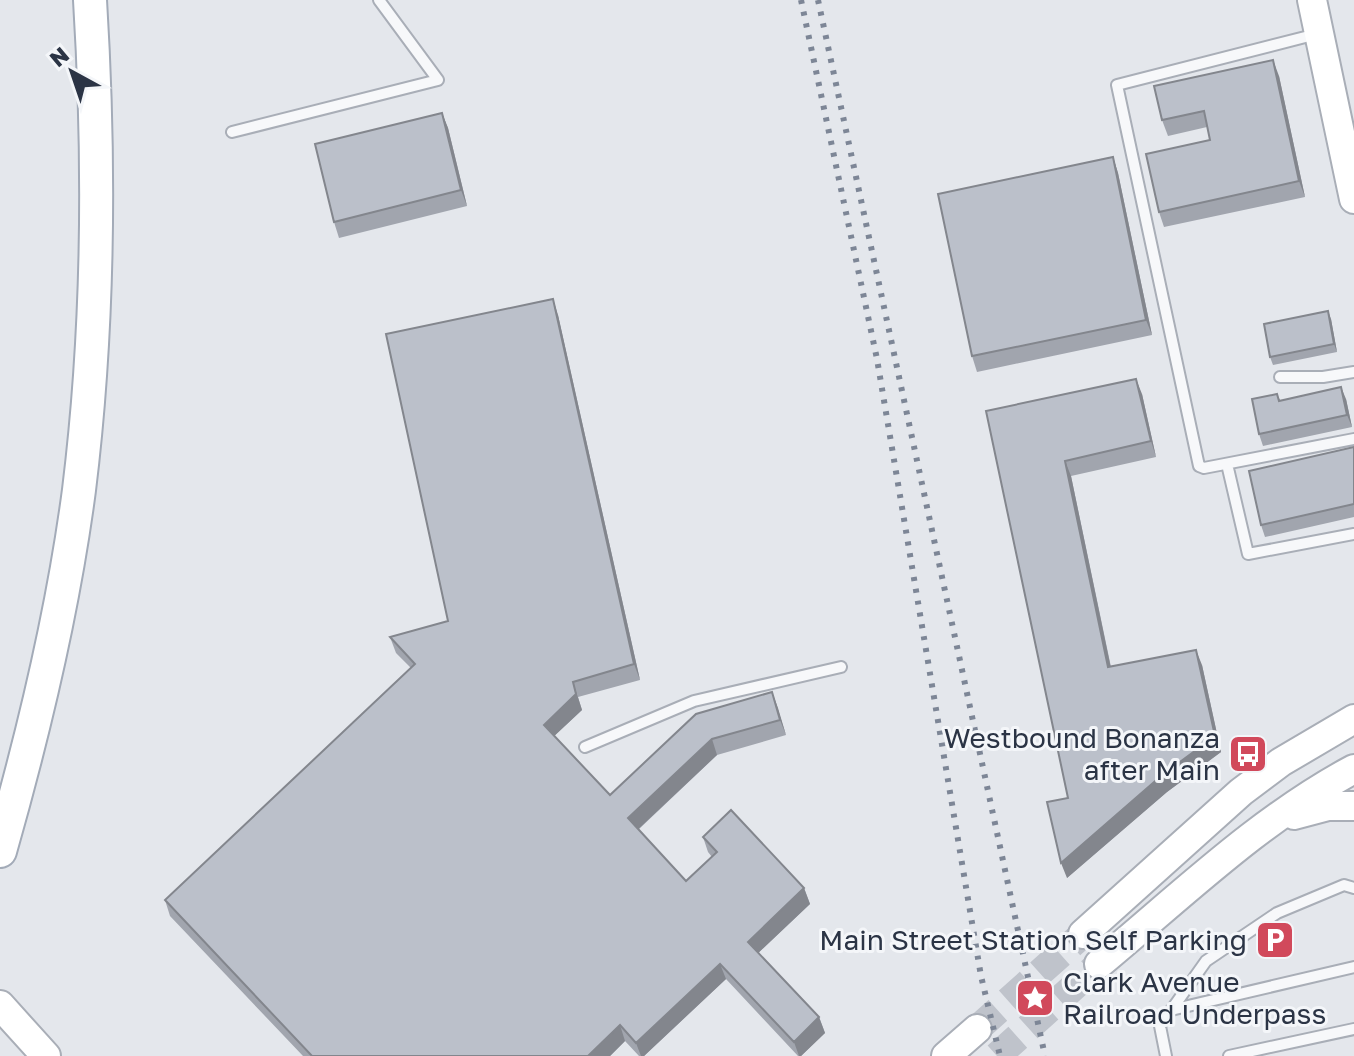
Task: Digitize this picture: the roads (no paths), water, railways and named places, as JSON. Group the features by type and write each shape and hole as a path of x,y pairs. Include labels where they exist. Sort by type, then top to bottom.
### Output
{"main road":[{"path":"0,851 24,767 58,618 79,491 94,309 96,103 90,0"},
{"path":"1312,0 1354,199"},
{"path":"1083,934 1241,792 1281,762 1343,724 1354,710"},
{"path":"1099,964 1270,822 1327,783 1354,769"},
{"path":"1270,822 1328,806 1354,806"},
{"path":"0,1005 46,1056"},
{"path":"946,1056 977,1029"}],"lane":[{"path":"232,132 438,80 379,0"},
{"path":"1319,34 1117,85 1199,464 1204,468 1354,439"},
{"path":"1280,377 1323,377 1354,372"},
{"path":"1227,464 1248,554 1354,534"},
{"path":"585,747 694,701 841,667"},
{"path":"1166,1056 1160,1026 1206,961 1277,913 1344,885 1354,888"},
{"path":"1171,1010 1354,967"},
{"path":"1229,1056 1354,1029"}],"tunnel":[{"path":"977,1029 1083,934"},
{"path":"997,1056 1099,964"}],"railway":[{"path":"801,0 877,359 981,976 1000,1056"},
{"path":"818,0 1045,1056"}],"place":[{"name":"Westbound Bonanza after Main","path":"1248,754"},
{"name":"Main Street Station Self Parking","path":"1275,940"},
{"name":"Clark Avenue Railroad Underpass","path":"1035,998"}]}
